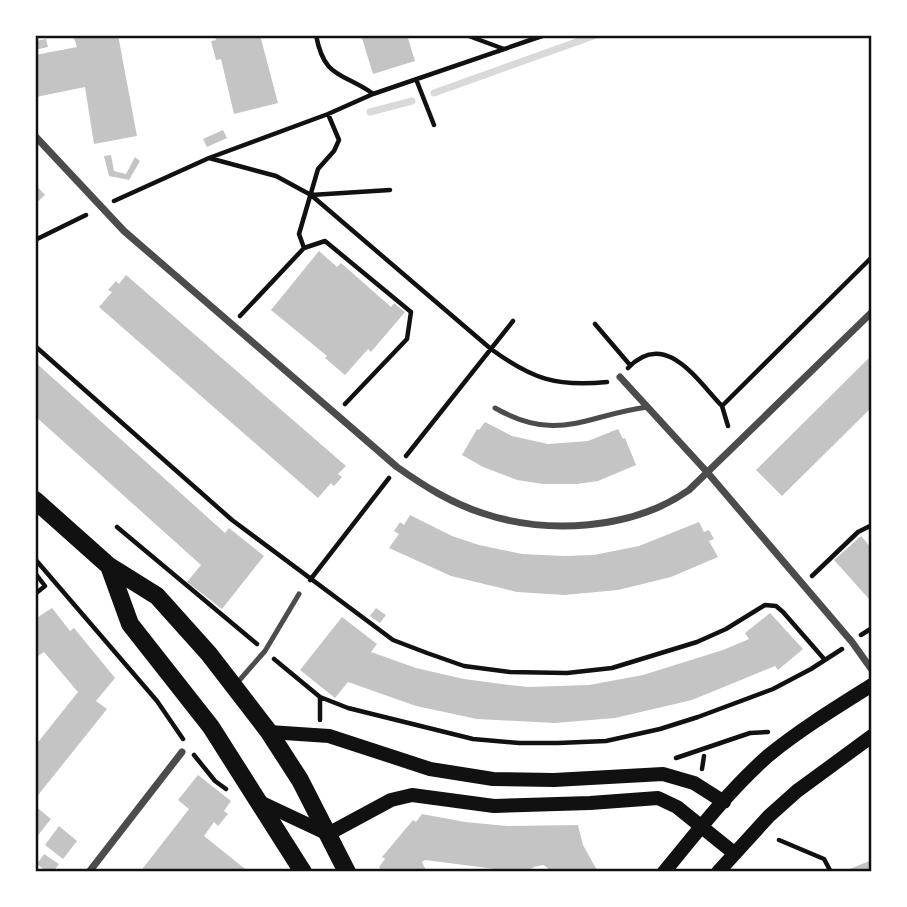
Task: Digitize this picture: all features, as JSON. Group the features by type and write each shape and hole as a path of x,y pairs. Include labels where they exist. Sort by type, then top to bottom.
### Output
{"main road":[{"path":"35,500 109,566 157,596 192,634 269,732 300,780 347,872"},
{"path":"109,566 130,624 211,727 303,872"},
{"path":"664,872 702,826 767,757 872,685"},
{"path":"269,732 329,736 430,769 494,779 586,779 663,774 702,788 724,802"},
{"path":"718,872 769,816 797,791 872,736"},
{"path":"328,834 391,800 412,795 494,806 658,798 677,807 734,853"},
{"path":"261,803 328,834"}],"street":[{"path":"35,136 124,231 335,414 425,487 482,513 514,521 556,525 595,523 633,516 673,502 689,491 872,312"},
{"path":"620,377 707,472 852,642 872,670"},
{"path":"89,872 182,752"}],"lane":[{"path":"495,408 522,421 565,427 627,409 648,407"},
{"path":"234,685 265,651 299,594"}],"path":[{"path":"316,35 325,63 336,75 373,94"},
{"path":"466,35 505,49"},
{"path":"113,202 209,158 328,114 373,94 544,35"},
{"path":"415,79 434,125"},
{"path":"304,248 299,234 318,169 334,151 339,140 328,114"},
{"path":"209,158 276,176 311,195 491,349 516,367 544,380 580,385 614,382 636,360 651,353 670,356 722,406 728,426"},
{"path":"311,195 390,190"},
{"path":"36,238 86,215"},
{"path":"232,324 304,248 325,241 411,312 407,339 335,414"},
{"path":"722,406 872,257"},
{"path":"405,457 513,321"},
{"path":"595,324 631,365"},
{"path":"35,346 232,520 393,640 464,666 510,672 567,673 612,668 697,642 769,605 783,612 825,660"},
{"path":"299,594 388,478"},
{"path":"803,584 858,532 872,525"},
{"path":"117,527 320,697 348,708 473,739 519,743 606,741 660,729 749,699 793,680 843,648"},
{"path":"35,594 45,586 35,573 37,561"},
{"path":"37,561 157,701 209,774 231,793"},
{"path":"861,635 872,628"},
{"path":"320,697 320,719"},
{"path":"643,774 666,761 750,733 804,730"},
{"path":"779,840 824,859 831,872"}],"building":[{"path":"73,35 118,35 137,136 94,144 85,87 36,97 35,55 77,47"},
{"path":"215,35 260,35 278,103 234,114 221,59 216,60 211,41 216,40"},
{"path":"361,35 407,35 415,61 373,74"},
{"path":"46,39 48,47 35,50 35,41"},
{"path":"223,130 227,138 207,147 203,139"},
{"path":"111,155 114,171 126,174 135,157 140,161 129,180 109,176 104,156"},
{"path":"35,184 45,195 35,204"},
{"path":"319,251 337,267 341,263 391,307 394,303 405,312 371,352 368,349 345,375 325,358 327,356 271,310"},
{"path":"126,275 346,466 338,474 342,477 334,486 331,483 318,498 99,307 112,292 108,290 116,281 119,284"},
{"path":"872,355 872,407 782,496 756,470"},
{"path":"35,362 225,533 229,528 264,556 222,609 187,582 201,565 35,416"},
{"path":"485,422 512,436 548,444 588,441 618,429 623,439 625,438 636,465 598,481 577,484 543,484 517,480 483,467 462,455 477,429"},
{"path":"410,515 452,536 479,545 522,554 564,556 594,555 639,546 699,522 704,532 709,530 714,539 709,541 718,557 671,577 618,590 564,595 517,592 451,576 389,548 399,534 394,531 400,522 404,525"},
{"path":"861,536 872,549 872,596 869,599 834,560"},
{"path":"52,608 70,631 74,628 115,678 96,701 107,709 35,799 35,746 78,692 44,652 35,658 35,619"},
{"path":"376,608 386,615 380,623 370,616"},
{"path":"770,613 803,649 778,670 775,666 692,700 615,718 555,723 477,719 416,706 348,682 335,698 300,670 342,617 377,644 371,652 416,668 464,679 529,687 589,685 643,675 723,650 749,639 745,633"},
{"path":"198,775 231,801 224,811 228,814 218,826 214,822 204,836 249,872 140,872 189,809 178,800"},
{"path":"35,806 51,819 35,839"},
{"path":"422,814 507,826 578,825 583,845 598,872 544,872 548,868 543,865 527,871 503,870 425,860 422,862 427,872 382,872 379,867 385,859 382,857 413,820 416,822"},
{"path":"59,826 77,841 63,859 45,845"},
{"path":"44,854 59,864 53,872 47,872 37,864"},
{"path":"872,860 872,872 847,870"}],"waterway":[{"path":"434,93 596,35"},
{"path":"370,112 412,101"}]}
